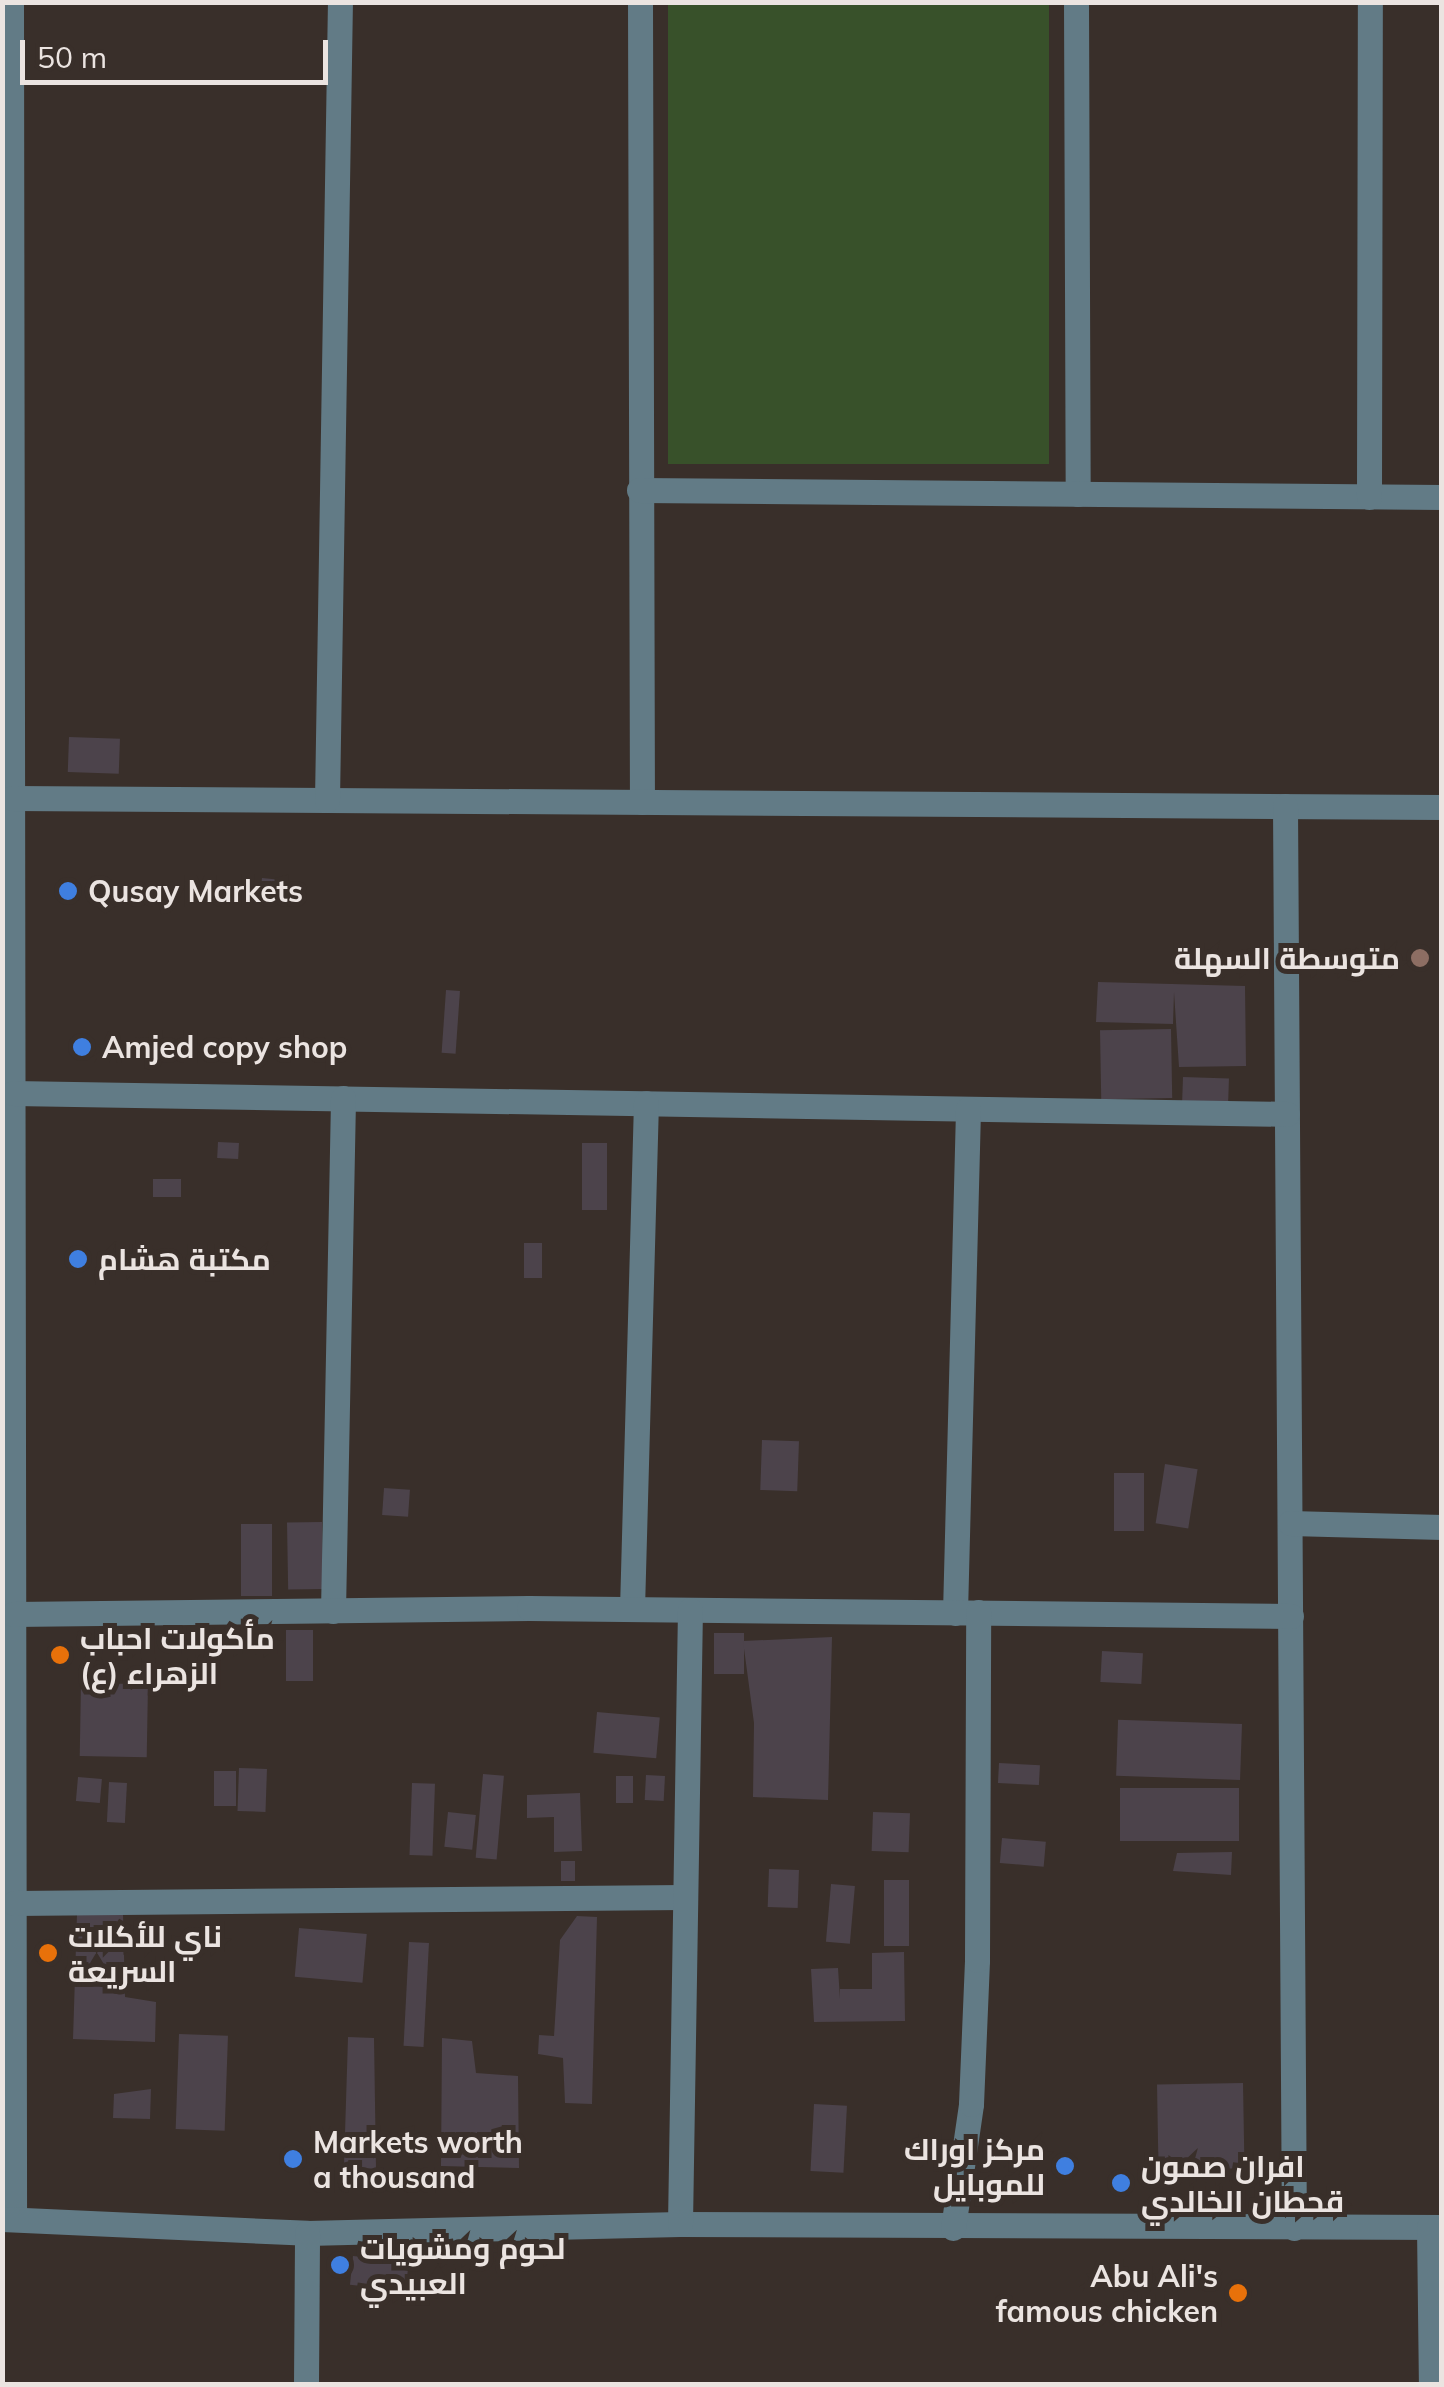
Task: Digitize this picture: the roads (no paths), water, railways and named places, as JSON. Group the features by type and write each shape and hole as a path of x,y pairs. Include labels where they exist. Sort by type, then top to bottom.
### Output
{"street":[{"path":"12,2 7,317 13,1093 8,1268 8,1586 13,1614 14,1903 8,2218 307,2233 680,2224 1435,2228 1431,2384"},
{"path":"327,800 340,2"},
{"path":"640,2 642,802"},
{"path":"1076,2 1078,494"},
{"path":"1369,497 1370,2"},
{"path":"639,490 1442,497"},
{"path":"12,798 1442,808"},
{"path":"1285,806 1294,2228"},
{"path":"13,1093 1287,1114"},
{"path":"333,1610 342,1098"},
{"path":"632,1609 646,1103"},
{"path":"953,2228 970,2104 978,1960 966,1612 968,1108"},
{"path":"1290,1523 1442,1526"},
{"path":"13,1614 632,1609 1291,1616"},
{"path":"680,2224 690,1610"},
{"path":"14,1903 686,1897"},
{"path":"306,2384 307,2233"}],"place":[{"name":"Qusay Markets","path":"68,891"},
{"name":"متوسطة السهلة","path":"1420,958"},
{"name":"Amjed copy shop","path":"82,1047"},
{"name":"مكتبة هشام","path":"78,1259"},
{"name":"مأكولات احباب الزهراء (ع)","path":"60,1655"},
{"name":"ناي للأكلات السريعة","path":"48,1953"},
{"name":"Markets worth a thousand","path":"293,2159"},
{"name":"مركز اوراك للموبايل","path":"1065,2166"},
{"name":"افران صمون قحطان الخالدي","path":"1121,2183"},
{"name":"لحوم ومشويات العبيدي","path":"340,2265"},
{"name":"Abu Ali's famous chicken","path":"1238,2293"}]}
